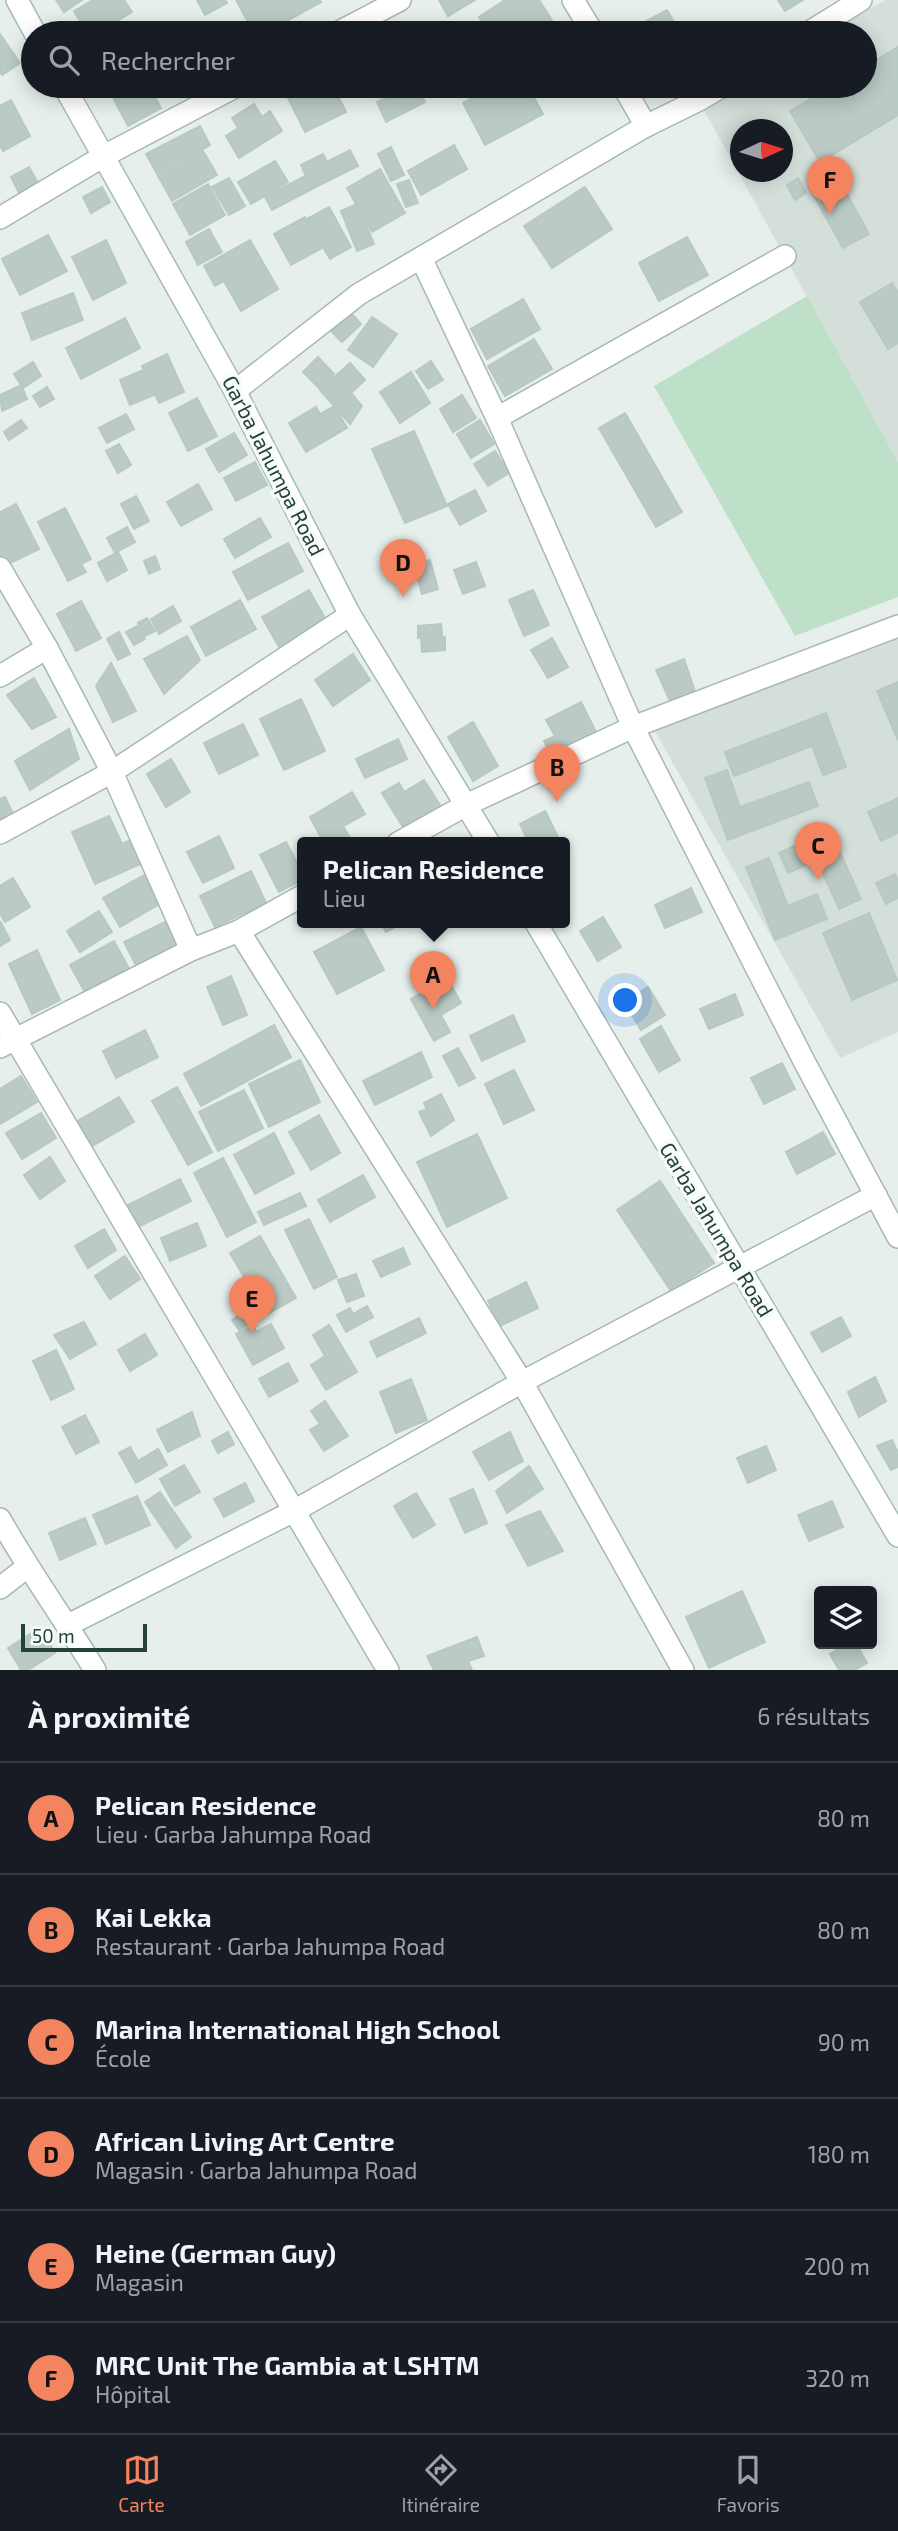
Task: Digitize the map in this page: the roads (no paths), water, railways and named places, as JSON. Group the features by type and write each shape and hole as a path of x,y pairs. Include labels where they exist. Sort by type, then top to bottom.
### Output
{"street":[{"path":"17,0 28,21"},
{"path":"360,21 400,0"},
{"path":"573,0 586,21"},
{"path":"827,21 861,0"},
{"name":"Garba Jahumpa Road","path":"71,98 235,391 350,615 485,837"},
{"path":"0,218 103,157 214,98"},
{"path":"630,98 646,126"},
{"path":"235,391 359,294 646,126 702,98"},
{"path":"497,418 785,256"},
{"path":"421,258 497,418 633,727 804,1063 898,1237"},
{"path":"0,568 47,648 112,772 191,950"},
{"path":"0,832 112,772 350,615"},
{"path":"409,837 466,805 633,727 898,626"},
{"path":"0,676 47,648"},
{"path":"7,1043 191,950 239,931 297,899"},
{"name":"Garba Jahumpa Road","path":"539,928 898,1536"},
{"path":"239,931 522,1382 683,1670"},
{"path":"0,1013 7,1043 294,1511 388,1670"},
{"path":"68,1625 294,1511 522,1382 876,1195"},
{"path":"0,1519 27,1567 68,1625 95,1670"},
{"path":"0,1588 27,1567"}],"place":[{"name":"MRC Unit The Gambia at LSHTM","path":"830,214"},
{"name":"African Living Art Centre","path":"403,597"},
{"name":"Kai Lekka","path":"557,802"},
{"name":"Marina International High School","path":"818,880"},
{"name":"Pelican Residence","path":"433,1009"},
{"name":"Heine (German Guy)","path":"252,1333"}]}
